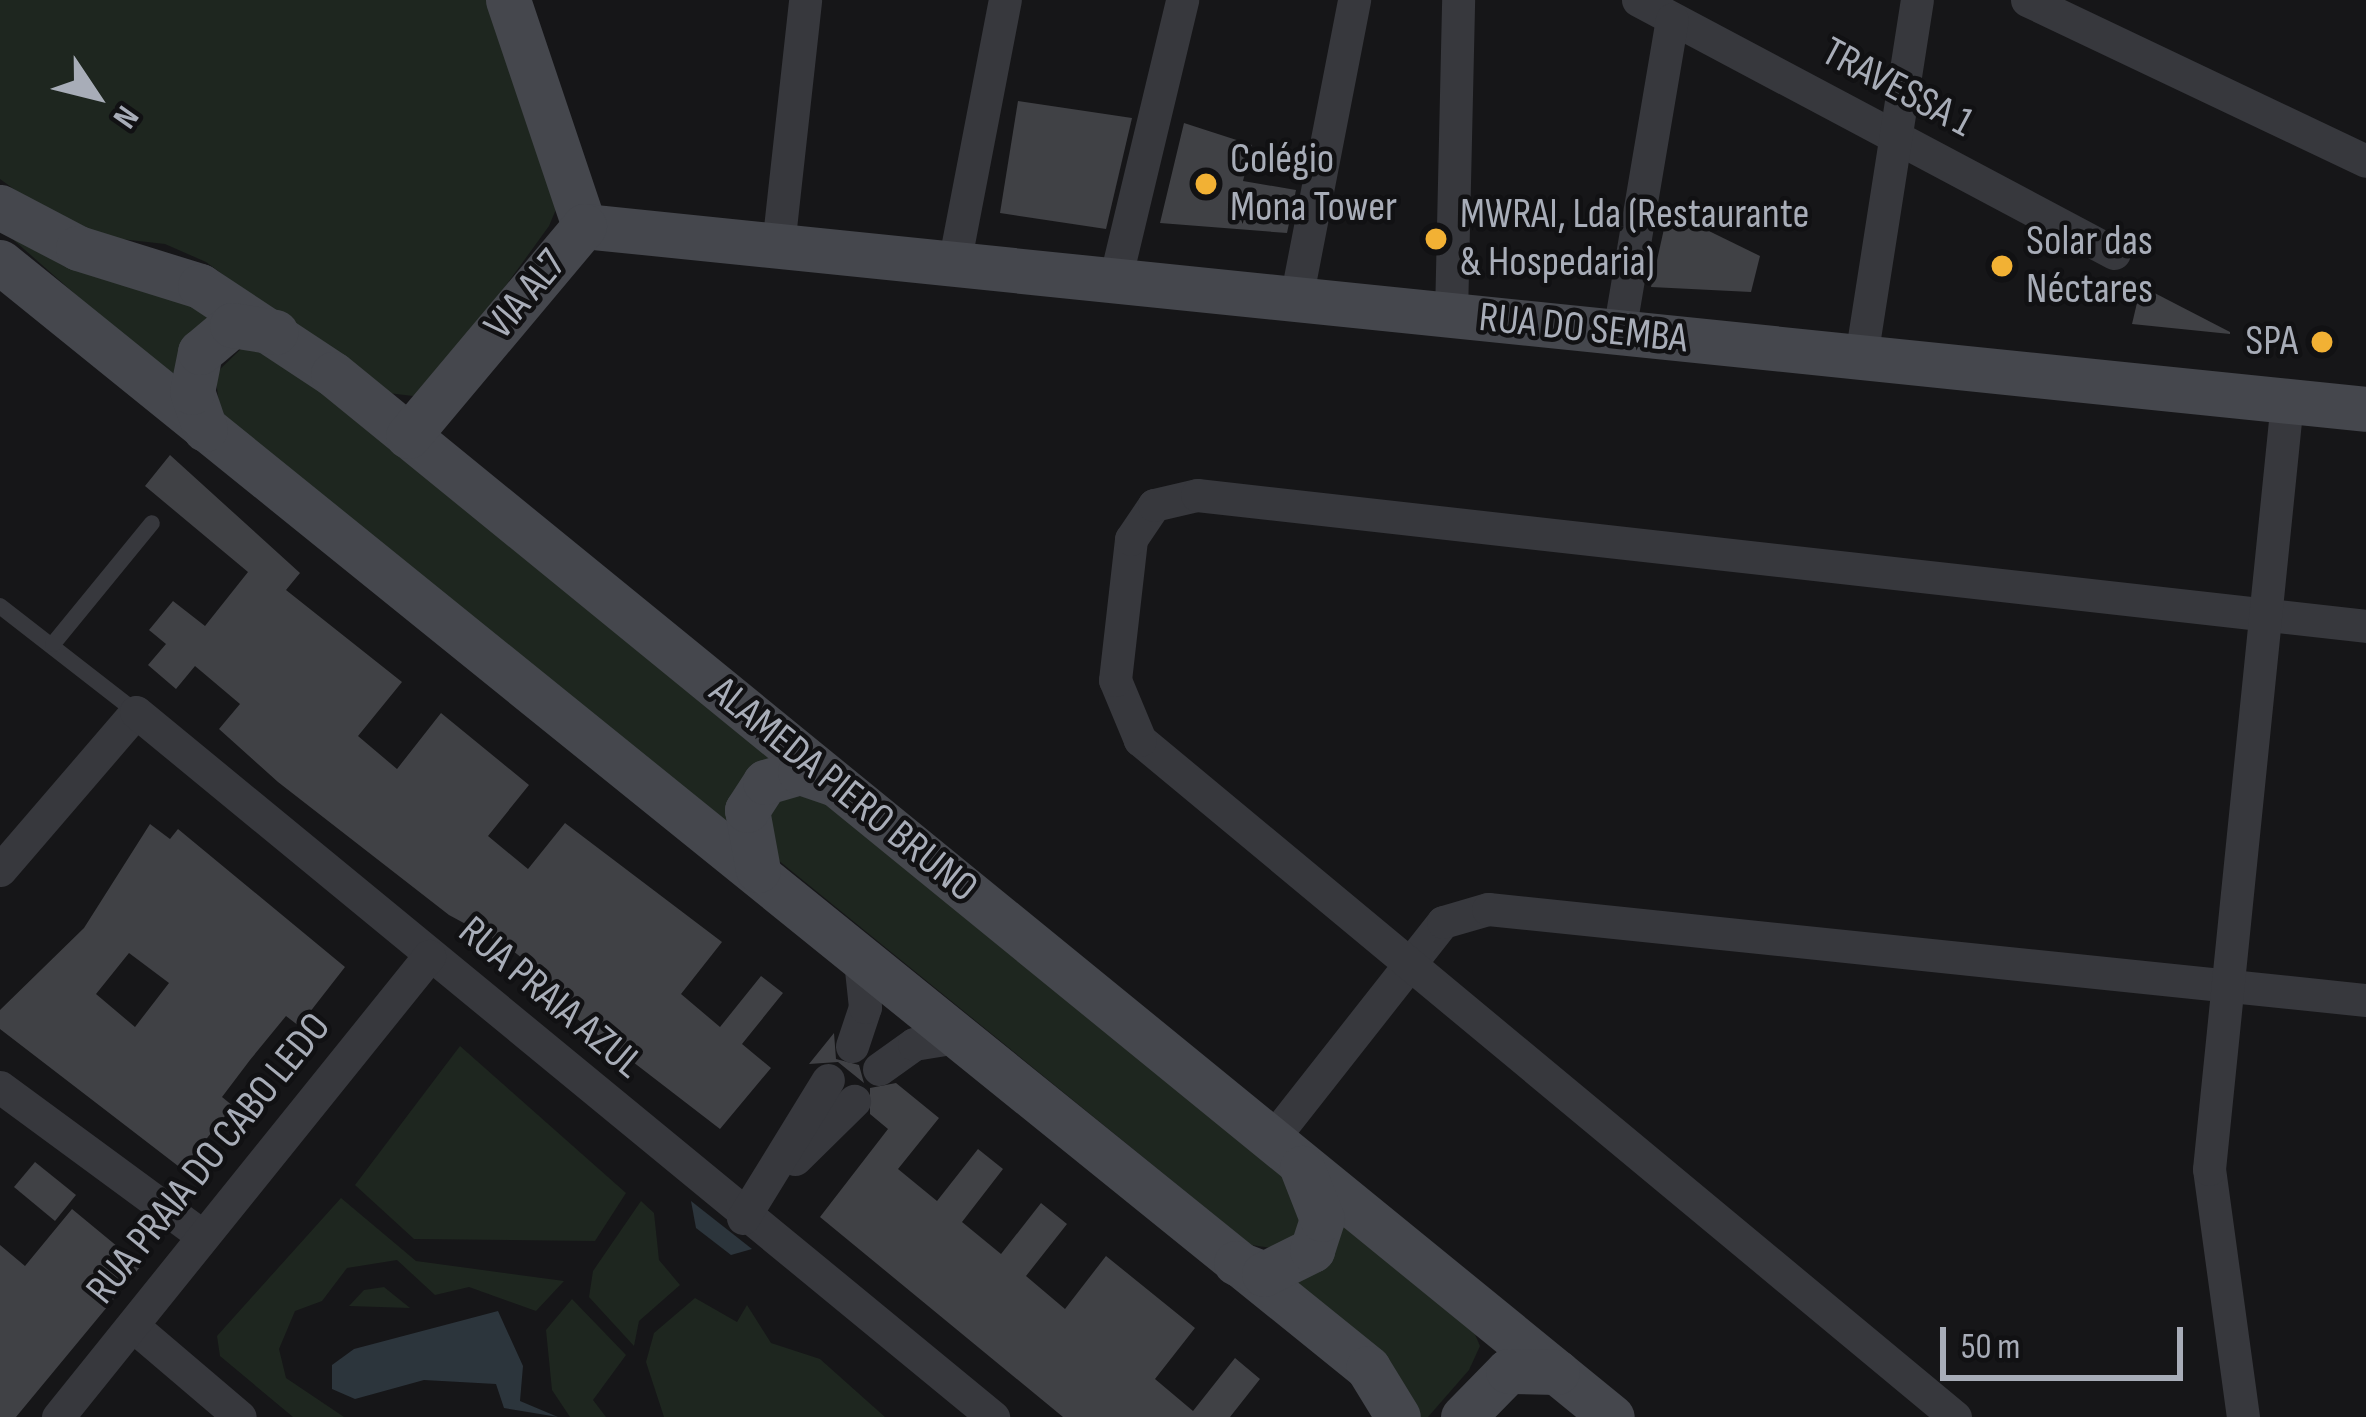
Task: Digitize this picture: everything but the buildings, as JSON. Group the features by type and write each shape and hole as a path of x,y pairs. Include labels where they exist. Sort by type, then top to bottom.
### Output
{"street":[{"path":"778,246 806,0"},
{"path":"954,264 1005,0"},
{"path":"1115,280 1182,0"},
{"path":"1296,299 1354,0"},
{"path":"1451,315 1458,0"},
{"name":"TRAVESSA 1","path":"1639,0 2114,254"},
{"path":"1861,357 1917,0"},
{"path":"2027,0 2366,161"},
{"name":"VIA AL7","path":"408,436 584,226 503,10"},
{"path":"1618,332 1672,19"},
{"name":"ALAMEDA PIERO BRUNO","path":"0,207 78,248 200,286 278,333 1612,1417"},
{"name":"RUA DO SEMBA","path":"584,226 2366,409"},
{"path":"0,262 860,951 1233,1262 1368,1368 1398,1417"},
{"path":"206,429 192,392 200,352 232,325 278,333"},
{"path":"2243,1417 2208,1222 2224,989 2287,401"},
{"path":"1955,1417 1128,724 1115,680 1131,538 1154,505 1197,495 2366,626"},
{"path":"0,870 136,712"},
{"name":"RUA PRAIA AZUL","path":"136,712 743,1218 993,1417"},
{"path":"758,870 747,810 765,782 800,772 832,783"},
{"path":"1233,1262 1264,1274 1312,1250 1322,1219 1284,1150 1408,963 1443,922 1487,908 2224,989 2366,1000"},
{"path":"852,1046 865,1007 860,951"},
{"name":"RUA PRAIA DO CABO LEDO","path":"58,1417 429,956"},
{"path":"879,1069 914,1044 963,1036"},
{"path":"0,1087 203,1236"},
{"path":"743,1218 841,1090"},
{"path":"134,1326 240,1417"},
{"path":"1463,1417 1508,1371 1557,1372"}],"lane":[{"path":"53,644 152,523"},
{"name":"RUA PRAIA AZUL","path":"0,606 136,712"}],"shaded area":[{"path":"0,0 492,0 557,207 549,226 444,371 413,396 380,392 206,262 165,244 76,234 0,179"},
{"path":"0,228 60,264 229,316 176,383"},
{"path":"244,346 274,353 779,760 729,823 221,417 215,374"},
{"path":"820,788 1304,1184 1301,1233 1278,1249 1251,1245 762,847 770,798"},
{"path":"460,1046 626,1193 595,1241 414,1239 355,1185"},
{"path":"341,1198 416,1261 564,1281 536,1311 469,1287 435,1295 397,1260 347,1268 322,1301 295,1311 279,1349 286,1378 344,1417 293,1417 220,1356 217,1336"},
{"path":"641,1201 654,1213 659,1260 680,1285 639,1321 634,1346 589,1297 593,1271"},
{"path":"691,1201 752,1249 731,1255 696,1228"},
{"path":"1343,1217 1471,1325 1480,1346 1469,1370 1428,1417 1415,1417 1292,1285"},
{"path":"384,1287 410,1308 349,1306 364,1290"},
{"path":"695,1298 737,1322 747,1305 771,1343 820,1359 885,1417 664,1417 646,1362 654,1333"},
{"path":"572,1299 626,1355 593,1400 606,1417 570,1417 552,1390 546,1330"},
{"path":"498,1311 523,1366 520,1401 558,1417 504,1408 496,1384 424,1380 355,1399 332,1389 332,1365 354,1349"}],"place":[{"name":"Colégio Mona Tower","path":"1206,184"},
{"name":"MWRAI, Lda (Restaurante & Hospedaria)","path":"1436,239"},
{"name":"Solar das Néctares","path":"2002,266"},
{"name":"SPA","path":"2322,342"}]}
